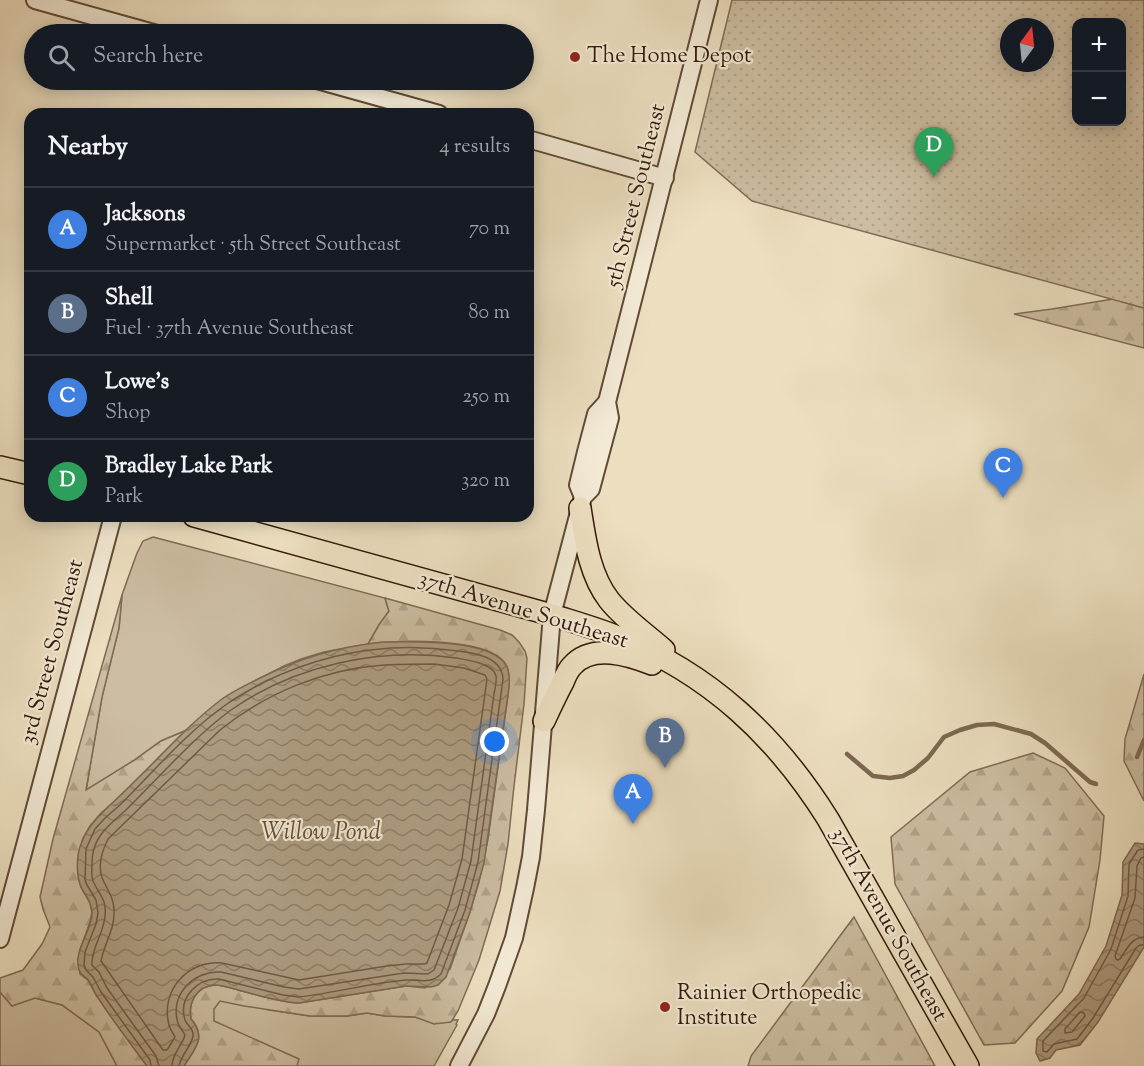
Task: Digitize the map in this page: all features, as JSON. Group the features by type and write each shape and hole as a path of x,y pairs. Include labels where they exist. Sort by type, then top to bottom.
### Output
{"main road":[{"path":"0,466 24,472"},
{"path":"581,502 589,559 610,601 624,616 701,681"},
{"name":"37th Avenue Southeast","path":"216,522 552,615 619,637 679,667 701,681 749,720 776,748 813,795 968,1066"},
{"path":"544,721 570,667 587,655 610,653 640,659 701,681"}],"street":[{"path":"35,0 121,24"},
{"name":"5th Street Southeast","path":"459,1066 486,1014 514,938 531,857 552,615 581,502 591,489 608,428 610,418 607,402 709,0"},
{"path":"353,90 417,108"},
{"path":"534,141 665,178"},
{"name":"3rd Street Southeast","path":"0,939 110,522"}],"green space":[{"path":"732,0 1144,0 1144,308 752,201 695,152"},
{"path":"1113,299 1144,308 1144,348 1014,314 1052,309"},
{"path":"153,537 385,598 389,611 368,644 324,652 301,659 245,686 224,698 187,730 161,741 86,791 102,697 119,628 122,595 143,541"},
{"path":"122,595 119,628 102,697 86,790 161,741 187,730 101,813 83,838 79,852 79,876 81,887 92,912 78,960 80,974 88,980 96,995 147,1066 117,1066 99,1032 62,1005 35,998 12,1006 0,992 0,978 23,970 42,944 50,927 40,897 53,839"},
{"path":"385,598 512,635 525,651 527,658 508,844 500,891 479,960 458,1011 451,1022 434,1024 415,1017 367,1013 347,1016 310,1016 220,1001 214,1009 214,1021 299,1059 297,1066 184,1066 199,1037 196,1025 191,1019 192,1001 198,992 208,986 221,986 276,1000 299,1003 406,986 425,988 450,969 479,882 488,839 508,695 508,671 505,663 480,648 420,641 368,644 389,611"},
{"path":"1144,674 1144,801 1124,761 1125,739"},
{"path":"1033,753 1065,768 1104,816 1100,860 1089,927 1062,991 1015,1043 984,1045 895,884 891,837 970,772"},
{"path":"854,917 935,1066 748,1066 751,1056"},
{"path":"0,992 12,1005 35,998 62,1005 99,1032 117,1066 0,1066"},
{"path":"214,996 269,1010 310,1016 347,1016 367,1013 458,1020 434,1066 194,1066"}],"water":[{"name":"Willow Pond","path":"383,642 431,642 469,646 499,658 507,667 509,674 484,863 470,912 446,977 438,985 431,987 406,986 299,1003 276,1000 221,986 208,986 198,992 192,1001 191,1019 199,1037 198,1043 184,1066 147,1066 79,970 78,956 92,914 90,904 80,884 77,867 78,855 85,835 104,811 176,740 226,696 304,659 334,650"},
{"path":"1135,843 1144,844 1144,947 1098,1022 1080,1045 1056,1050 1050,1058 1040,1061 1036,1053 1037,1039 1079,994 1106,946 1122,895 1123,862"}],"waterway":[{"path":"847,754 873,776 890,778 903,776 928,758 944,737 977,725 994,724 1031,734 1045,743 1090,782 1096,784"},
{"path":"1137,757 1144,740"}],"place":[{"name":"The Home Depot","path":"575,57"},
{"name":"Bradley Lake Park","path":"934,177"},
{"name":"Lowe's","path":"1003,498"},
{"name":"Shell","path":"665,768"},
{"name":"Jacksons","path":"633,824"},
{"name":"Rainier Orthopedic Institute","path":"665,1007"}]}
